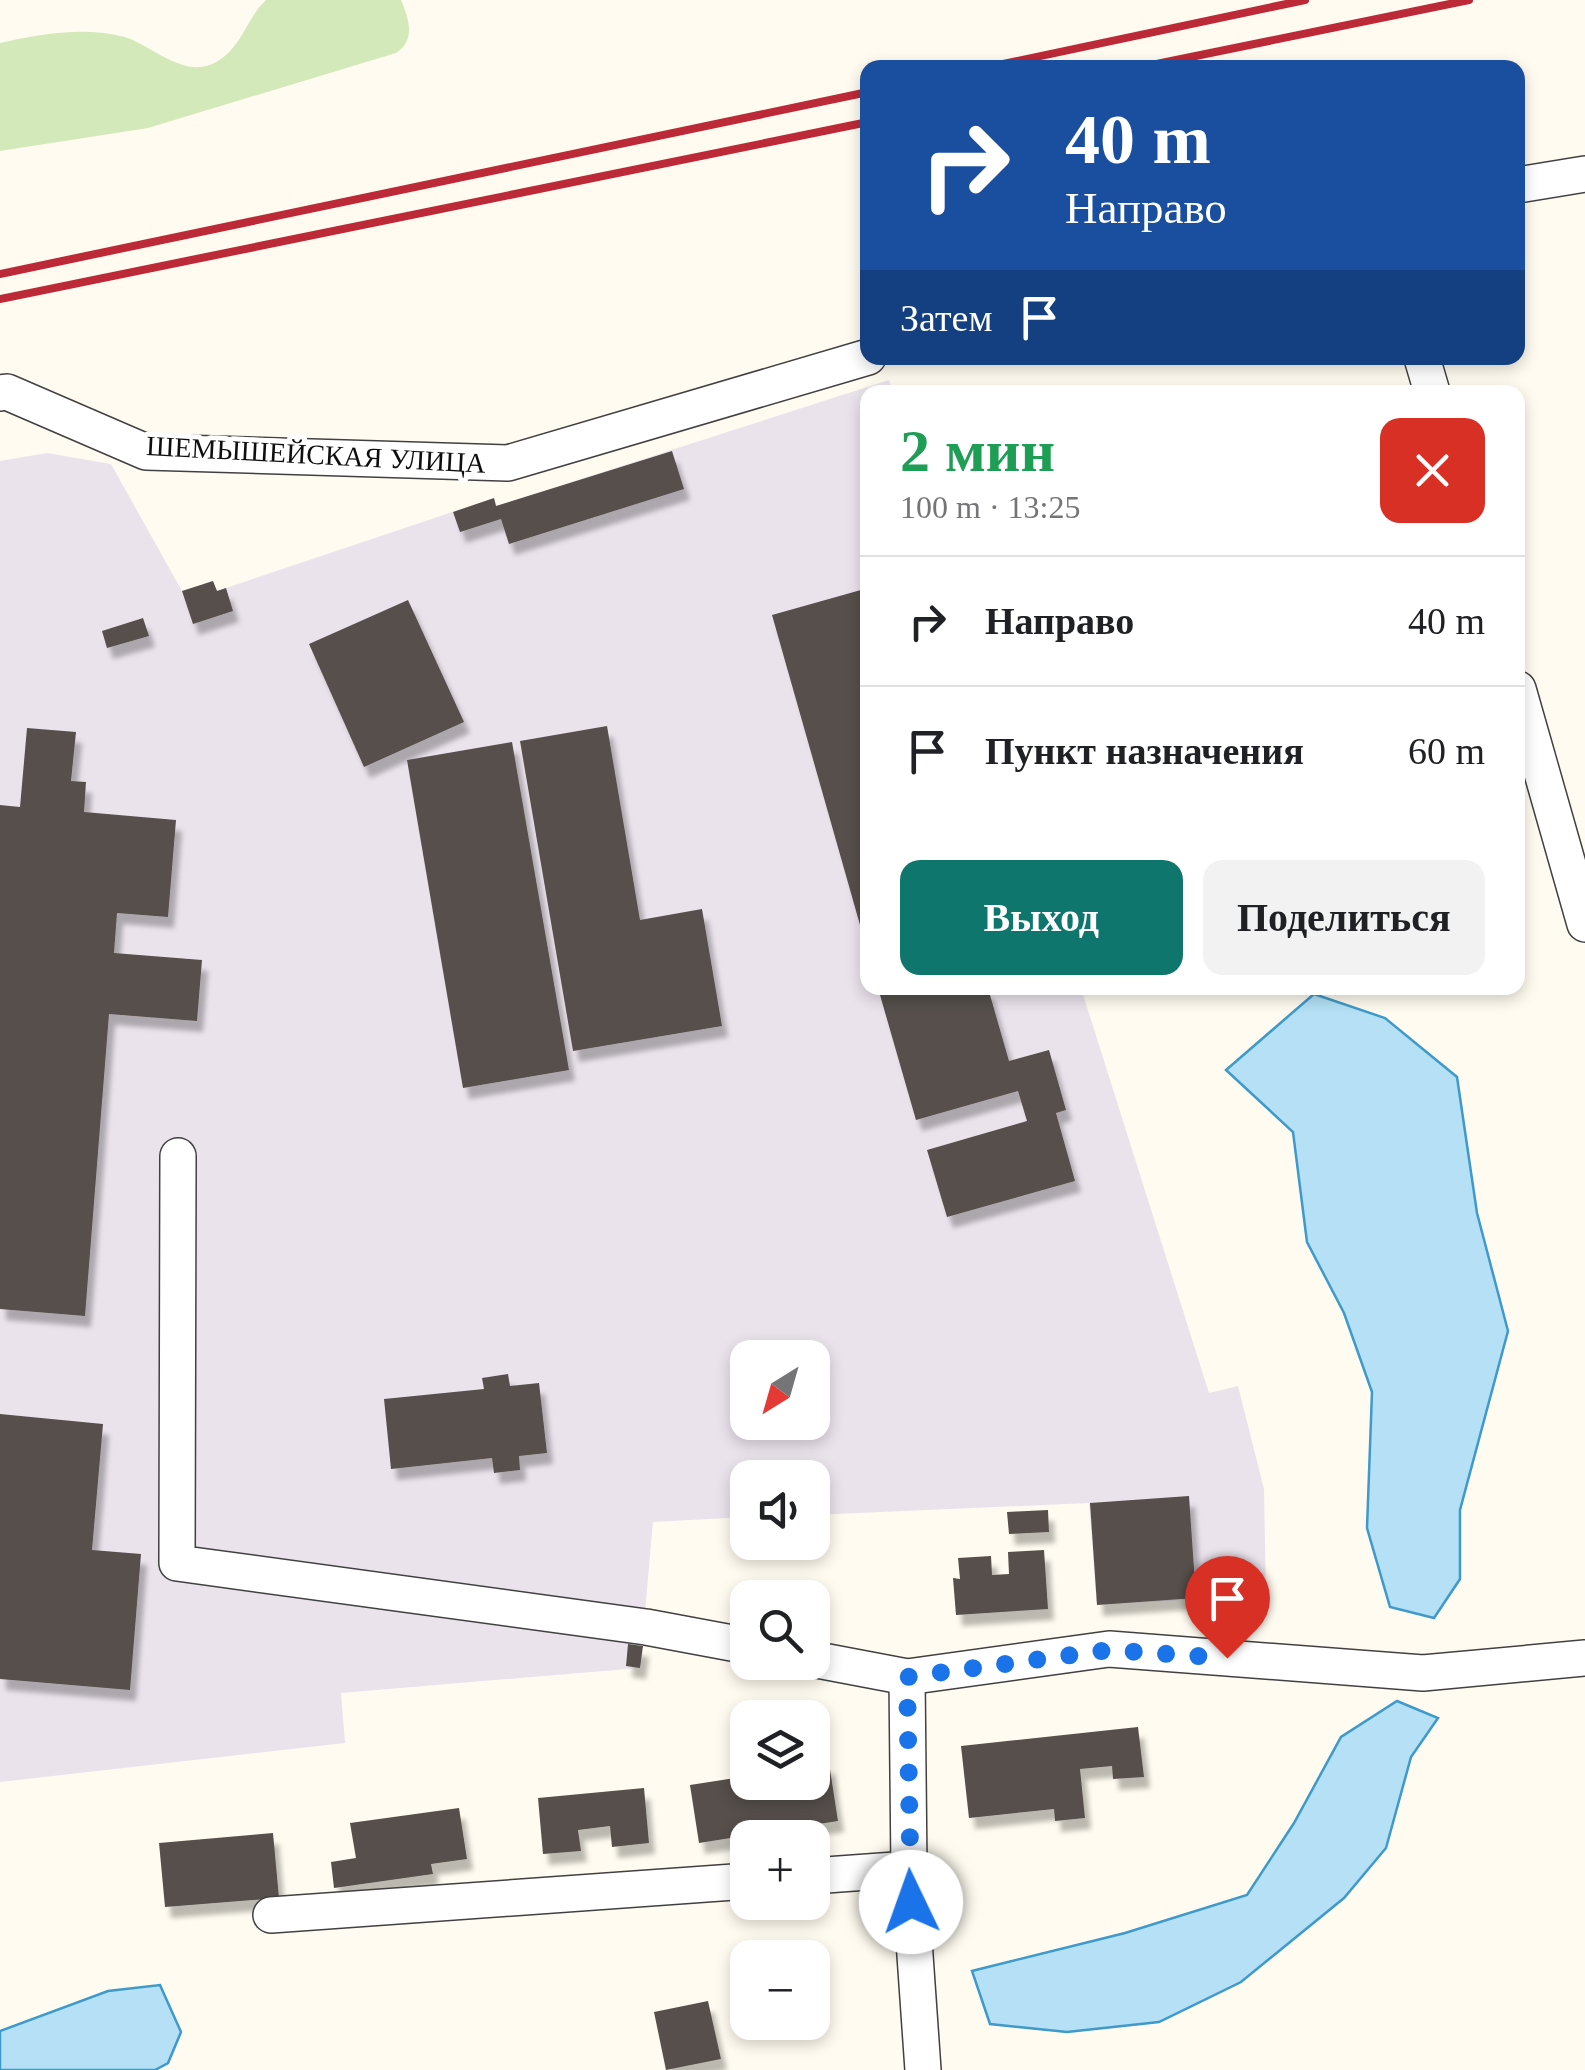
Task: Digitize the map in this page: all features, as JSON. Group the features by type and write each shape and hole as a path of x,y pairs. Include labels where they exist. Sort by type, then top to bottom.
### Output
{"street":[{"path":"1525,184 1585,174"},
{"name":"ШЕМЫШЕЙСКАЯ УЛИЦА","path":"0,393 8,392 146,452 508,463 860,359"},
{"path":"1525,714 1585,924"},
{"path":"178,1156 177,1562 646,1627 730,1643"},
{"path":"830,1662 907,1677 1109,1650 1423,1673 1585,1658"},
{"path":"907,1677 909,1869 923,2070"},
{"path":"830,1875 909,1869"},
{"path":"271,1915 730,1881"}],"shaded area":[{"path":"860,389 860,995 1083,995 1209,1393 1238,1386 1264,1489 1266,1595 1097,1605 1089,1503 830,1514 830,1460 730,1460 730,1518 653,1522 640,1668 341,1693 345,1743 0,1782 0,461 47,453 111,464 182,591 213,581 217,591 494,498 497,506"}],"green space":[{"path":"266,0 401,0 408,36 396,53 148,128 0,151 0,43 62,32 94,32 125,37 182,65 206,66 226,55"}],"water":[{"path":"1317,995 1385,1018 1457,1077 1477,1213 1508,1331 1460,1510 1460,1579 1434,1618 1390,1607 1367,1528 1372,1392 1344,1313 1307,1242 1293,1132 1226,1070"},
{"path":"1397,1701 1438,1718 1411,1757 1386,1848 1344,1898 1241,1982 1159,2022 1067,2032 990,2024 972,1971 1125,1933 1247,1895 1294,1823 1341,1737"},
{"path":"160,1985 181,2032 168,2063 155,2070 0,2070 0,2031 108,1991"}],"building":[{"path":"672,451 684,489 509,544 501,519 460,532 453,512 494,498 496,506"},
{"path":"213,581 217,591 226,588 233,611 193,624 182,591"},
{"path":"860,590 860,925 772,615"},
{"path":"408,600 464,722 364,767 309,644"},
{"path":"143,618 149,636 107,648 102,631"},
{"path":"607,726 640,920 702,909 722,1026 573,1051 520,741"},
{"path":"27,728 76,732 71,781 86,782 84,812 176,820 168,917 117,913 114,953 202,960 197,1021 109,1014 85,1316 0,1309 0,805 20,807"},
{"path":"512,742 569,1070 463,1088 407,760"},
{"path":"880,995 990,995 1009,1061 1049,1050 1066,1110 1056,1113 1075,1181 947,1217 927,1150 1027,1121 1018,1091 916,1120"},
{"path":"508,1374 510,1386 539,1383 547,1453 519,1456 520,1470 494,1473 492,1458 391,1469 384,1399 484,1389 482,1378"},
{"path":"0,1414 103,1424 92,1550 141,1554 130,1690 0,1679"},
{"path":"1189,1496 1196,1598 1097,1605 1090,1503"},
{"path":"1048,1510 1049,1532 1009,1534 1007,1512"},
{"path":"1044,1550 1048,1609 956,1615 953,1578 960,1579 958,1558 991,1556 992,1575 1009,1574 1008,1552"},
{"path":"628,1644 643,1646 640,1668 626,1666"},
{"path":"1138,1727 1144,1777 1113,1779 1112,1766 1080,1769 1085,1818 1055,1821 1054,1809 969,1818 961,1746"},
{"path":"830,1769 838,1821 730,1820 730,1838 699,1843 690,1785 730,1779 730,1800 830,1800"},
{"path":"644,1788 649,1843 612,1847 610,1826 578,1830 581,1851 543,1854 538,1798"},
{"path":"459,1808 467,1859 431,1864 433,1874 334,1888 331,1862 356,1858 350,1823"},
{"path":"273,1833 279,1898 165,1907 159,1843"},
{"path":"708,2001 721,2059 666,2070 654,2012"}],"railway":[{"path":"1022,60 1305,0"},
{"path":"1176,60 1469,0"},
{"path":"0,274 860,94"},
{"path":"0,299 860,124"}],"route":[{"path":"911,1902 907,1677 1109,1650 1227,1658"}]}
